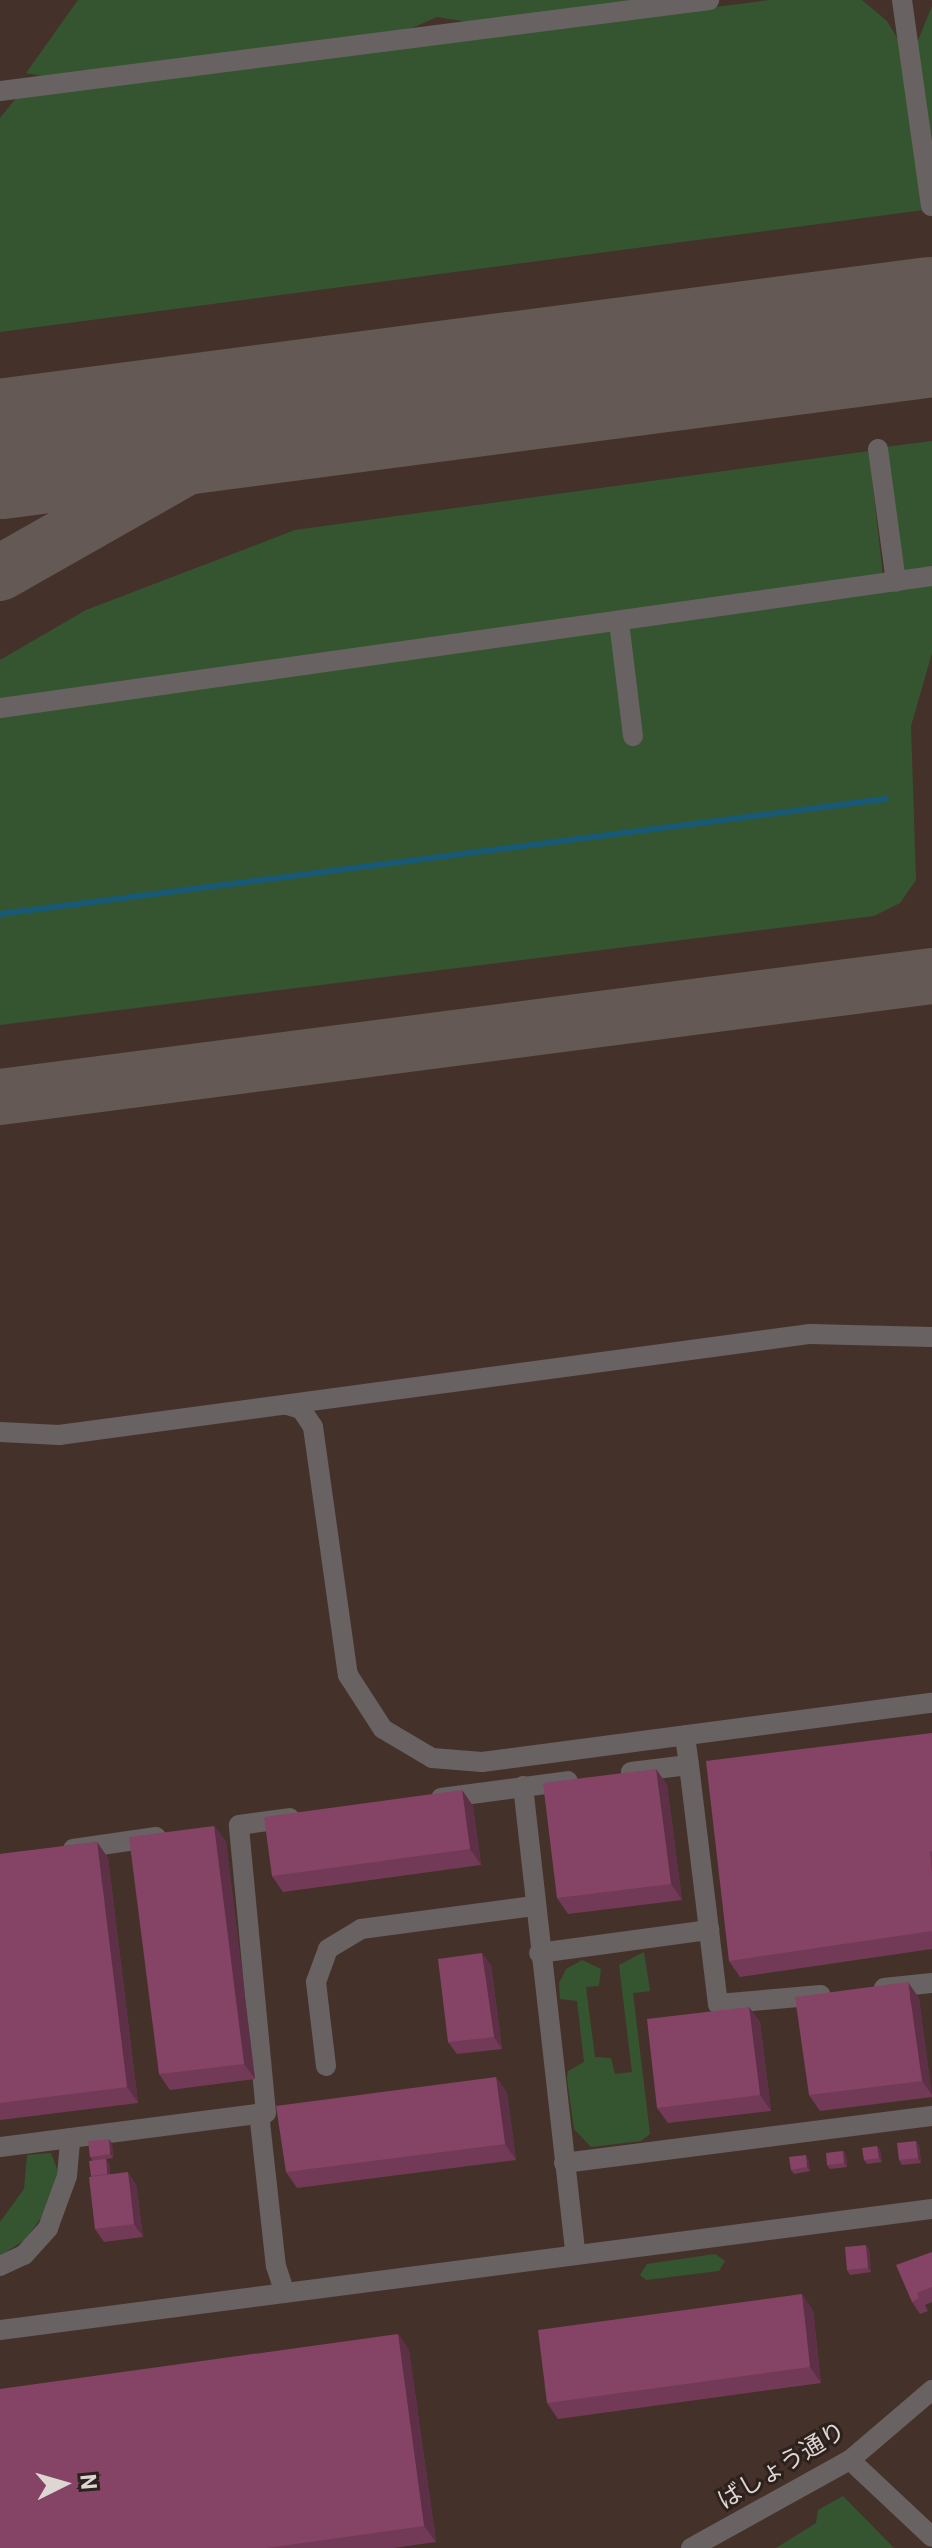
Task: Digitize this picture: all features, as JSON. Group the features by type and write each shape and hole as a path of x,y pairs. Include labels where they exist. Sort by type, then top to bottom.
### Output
{"lane":[{"path":"0,91 709,0"},
{"path":"902,0 931,206"},
{"path":"878,449 896,582"},
{"path":"0,708 932,576"},
{"path":"619,622 633,736"},
{"path":"0,1432 59,1435 810,1334 932,1337"},
{"path":"287,1405 301,1409 313,1427 348,1675 383,1729 432,1758 482,1762 932,1703"},
{"path":"685,1735 718,2004 932,1983"},
{"path":"613,1775 689,1765"},
{"path":"413,1801 583,1779"},
{"path":"523,1786 533,1906 576,2255"},
{"path":"210,1829 318,1814"},
{"path":"0,2147 266,2113 239,1825"},
{"path":"65,1850 181,1833"},
{"path":"326,2066 316,1982 328,1949 361,1929 533,1906"},
{"path":"539,1953 709,1930"},
{"path":"259,2113 276,2266 285,2293"},
{"path":"564,2163 932,2116"},
{"path":"0,2266 24,2255 48,2228 67,2176 70,2138"},
{"path":"0,2330 932,2209"},
{"name":"ばしょう通り","path":"691,2548 850,2460 932,2390"},
{"path":"850,2460 932,2537"}],"shaded area":[{"path":"0,0 932,0 932,2548 0,2548"}],"green space":[{"path":"78,0 639,0 474,23 437,17 403,32 52,78 26,73"},
{"path":"769,0 862,0 887,21 902,46 924,210 0,332 0,118 17,97"},
{"path":"932,6 932,173 917,43"},
{"path":"932,441 932,568 903,572 885,447"},
{"path":"869,451 883,576 0,702 0,660 86,610 295,530"},
{"path":"932,584 932,653 911,726 916,880 900,903 874,916 0,1025 0,716 611,630 627,742 642,742 626,629"},
{"path":"644,1952 650,1991 633,1993 650,2134 641,2141 591,2147 574,2129 567,2078 568,2071 584,2062 577,2001 560,1999 559,1983 566,1969 582,1960 601,1969 599,1986 586,1987 595,2057 611,2058 615,2074 632,2072 619,1965"},
{"path":"51,2153 58,2171 45,2212 26,2239 0,2256 0,2222 24,2189 27,2155"},
{"path":"715,2254 725,2261 719,2271 646,2280 640,2275 647,2264"},
{"path":"843,2496 894,2548 776,2548 816,2523 818,2510"}],"building":[{"path":"932,1733 932,1931 729,1961 706,1761"},
{"path":"656,1769 671,1884 557,1898 543,1783"},
{"path":"462,1790 470,1849 272,1876 264,1817"},
{"path":"214,1826 244,2064 159,2074 129,1837"},
{"path":"97,1842 127,2087 0,2103 0,1854"},
{"path":"482,1953 494,2037 448,2042 438,1959"},
{"path":"908,1982 922,2081 809,2095 795,1997"},
{"path":"749,2007 760,2095 657,2108 647,2019"},
{"path":"496,2077 505,2144 286,2172 276,2106"},
{"path":"109,2139 110,2154 90,2157 88,2141"},
{"path":"916,2141 918,2158 899,2160 897,2143"},
{"path":"877,2146 879,2158 864,2160 862,2148"},
{"path":"843,2151 844,2163 827,2165 826,2153"},
{"path":"806,2155 807,2167 791,2170 789,2157"},
{"path":"106,2159 107,2174 91,2176 89,2161"},
{"path":"128,2172 134,2224 95,2229 89,2177"},
{"path":"866,2245 868,2268 847,2270 845,2247"},
{"path":"932,2252 932,2287 917,2293 919,2298 912,2302 896,2265"},
{"path":"802,2294 810,2367 547,2403 538,2330"},
{"path":"398,2334 424,2526 267,2548 0,2548 0,2389"}],"waterway":[{"path":"0,914 886,799"}],"taxiway":[{"path":"0,573 283,412"},
{"path":"0,1097 932,976"}],"runway":[{"path":"0,449 932,327"}]}
